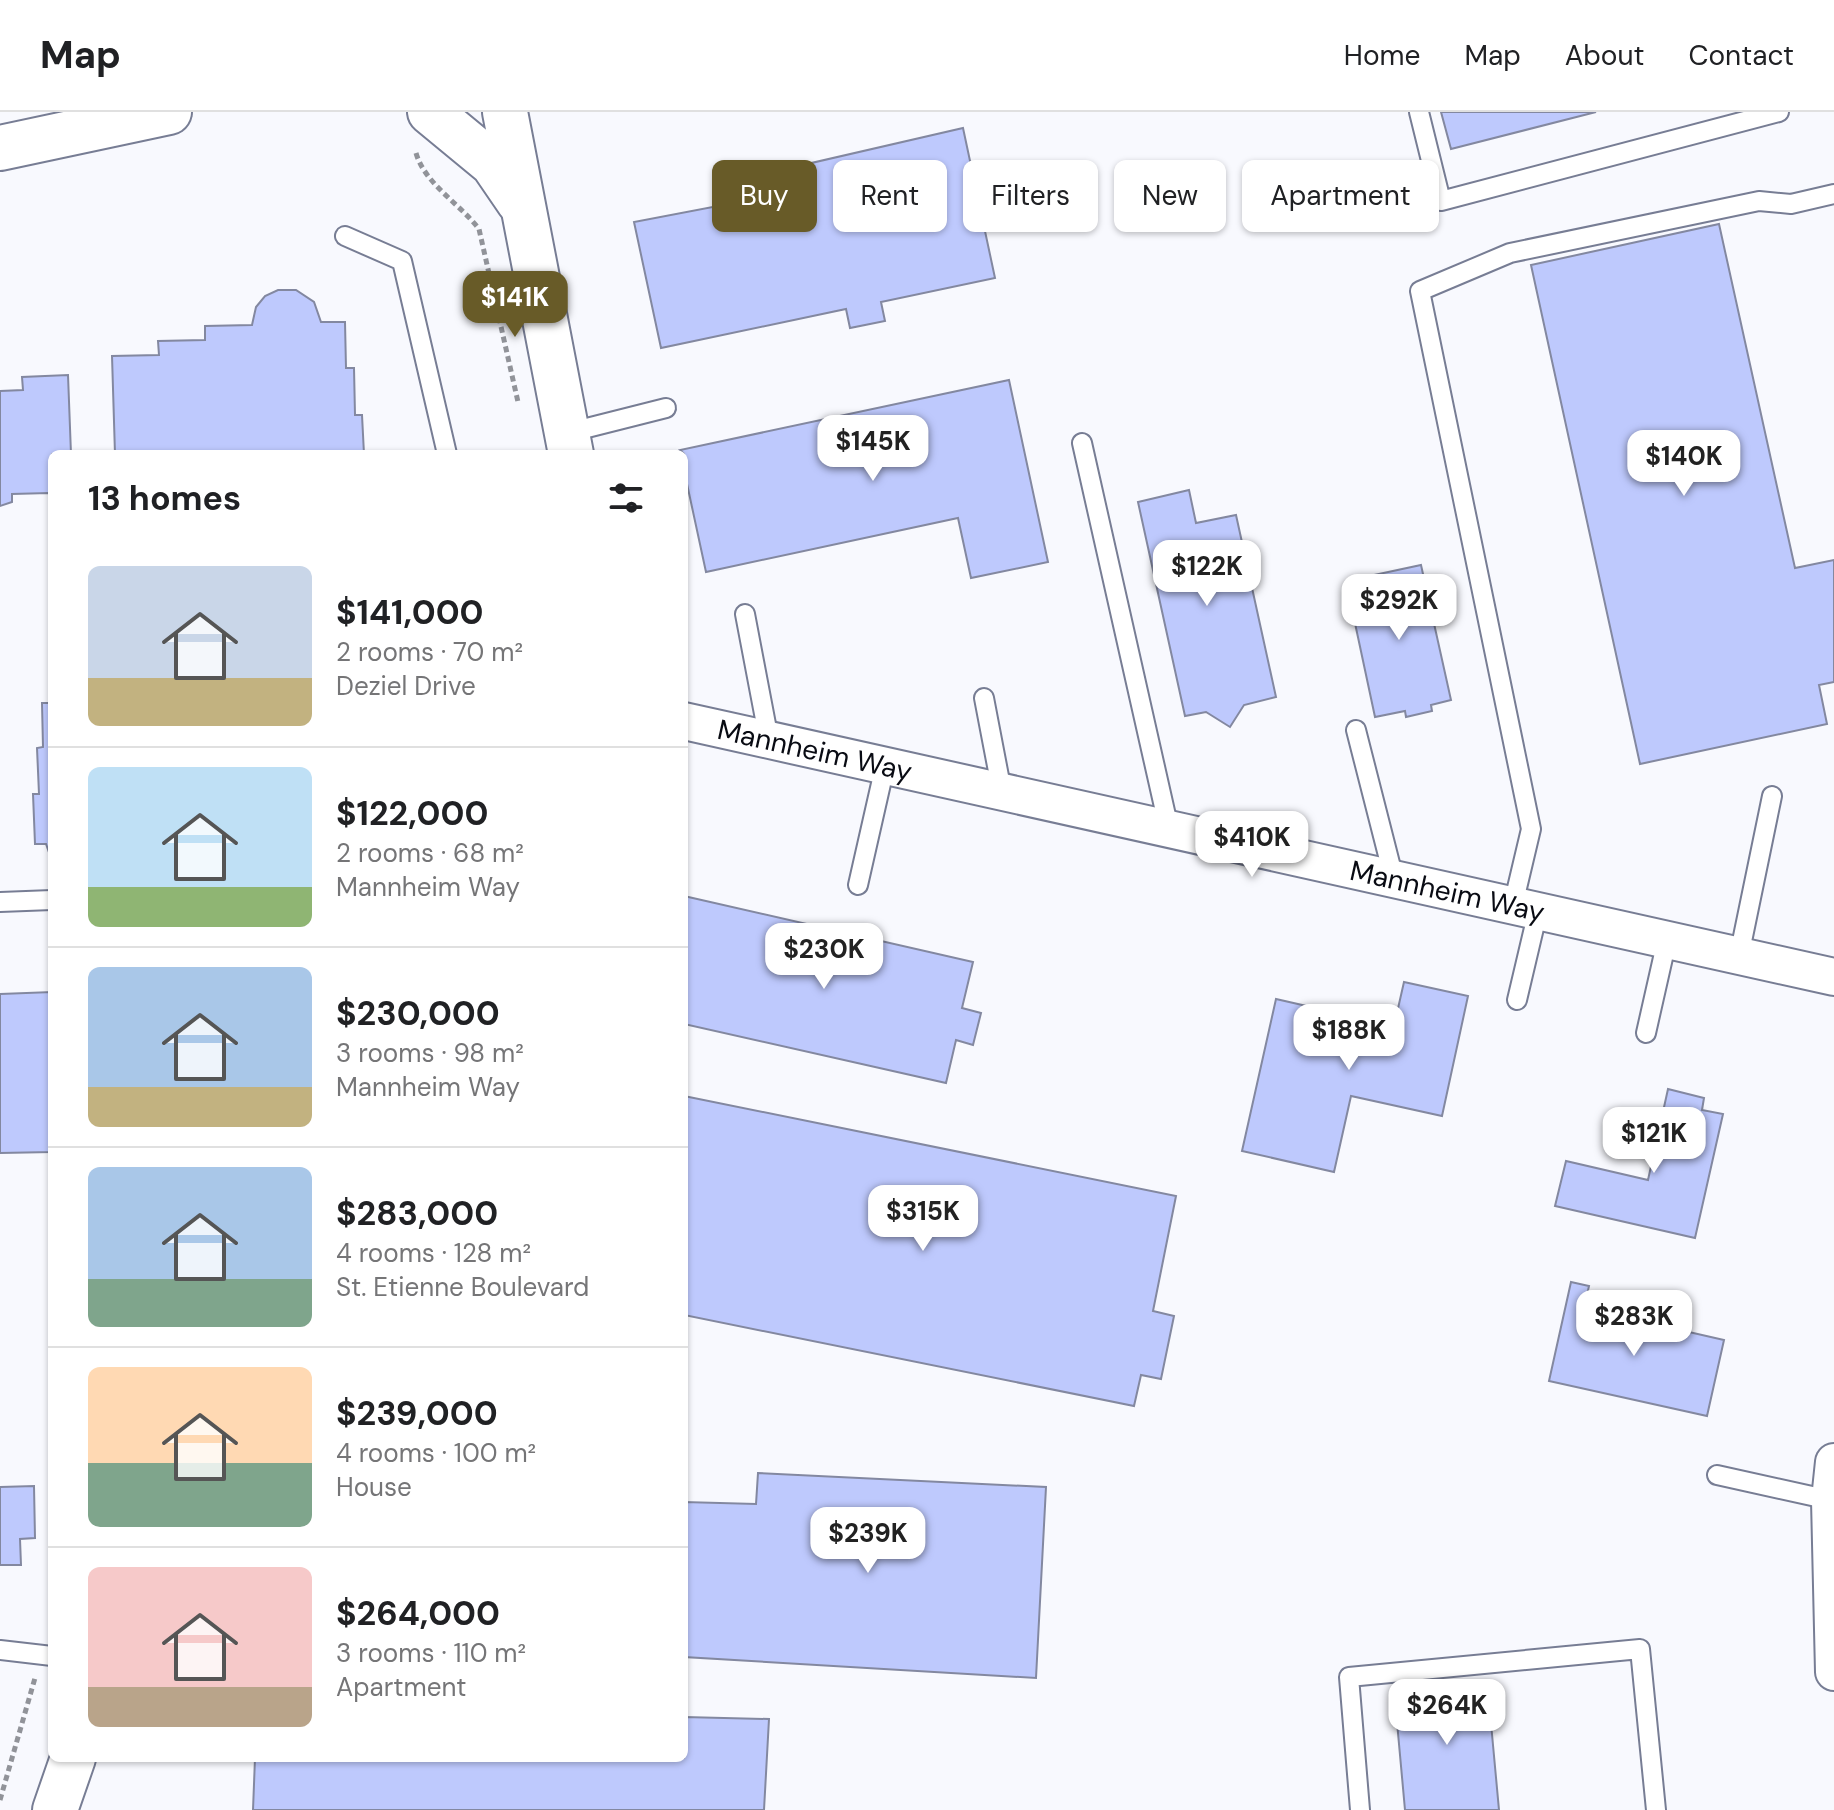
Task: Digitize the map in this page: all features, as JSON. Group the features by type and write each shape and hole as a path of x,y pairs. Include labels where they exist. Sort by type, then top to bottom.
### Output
{"street":[{"path":"0,148 169,112"},
{"path":"505,112 569,444"},
{"path":"422,128 493,164 525,211"},
{"name":"Mannheim Way","path":"688,722 1834,977"},
{"path":"1834,1462 1830,1500 1834,1672"},
{"path":"55,1810 72,1762"}],"lane":[{"path":"1419,112 1441,201 1779,112"},
{"path":"1517,1000 1531,829 1420,291 1510,253 1759,201 1791,204 1834,194"},
{"path":"345,236 402,261 446,450"},
{"path":"569,444 666,408"},
{"path":"1082,443 1169,829"},
{"path":"745,614 769,740"},
{"path":"984,698 1002,792"},
{"path":"1356,730 1394,879"},
{"path":"858,885 885,766"},
{"path":"1739,956 1772,796"},
{"path":"0,902 48,900"},
{"path":"1646,1033 1667,940"},
{"path":"1717,1475 1830,1500"},
{"path":"1360,1810 1349,1677 1640,1649 1656,1810"},
{"path":"0,1650 48,1656"}],"path":[{"path":"422,128 421,171 463,208 479,229 520,412"},
{"path":"0,1800 33,1682"}],"building":[{"path":"1441,112 1596,112 1451,149"},
{"path":"963,128 970,160 963,160 963,232 985,232 995,278 881,302 885,321 850,328 846,309 661,348 634,222 712,207 712,232 817,232 817,162"},
{"path":"1719,224 1795,568 1834,560 1834,682 1819,685 1827,724 1640,764 1531,265"},
{"path":"278,290 296,290 314,302 321,322 345,322 346,368 354,368 355,415 362,415 364,450 115,450 112,356 159,355 158,341 205,340 205,326 252,325 256,307 265,296"},
{"path":"68,375 71,450 48,450 48,493 12,494 12,502 0,506 0,391 23,390 22,377"},
{"path":"1009,380 1048,562 971,578 958,518 706,572 688,489 688,450 680,450"},
{"path":"1189,490 1196,523 1236,515 1276,697 1244,705 1230,727 1206,712 1185,716 1138,502"},
{"path":"1421,565 1451,700 1431,705 1432,711 1406,717 1405,711 1375,717 1346,581"},
{"path":"42,703 48,703 48,850 46,844 35,844 33,794 39,794 37,748 43,747"},
{"path":"688,897 973,962 962,1008 981,1013 973,1045 956,1040 946,1083 688,1025"},
{"path":"1404,982 1468,996 1442,1116 1351,1096 1334,1172 1242,1151 1276,999 1394,1026"},
{"path":"48,992 48,1152 0,1153 0,994"},
{"path":"1668,1089 1704,1098 1702,1110 1723,1114 1695,1238 1555,1206 1566,1161 1648,1180"},
{"path":"688,1097 1176,1196 1153,1311 1174,1316 1161,1379 1141,1375 1134,1406 688,1316"},
{"path":"1571,1282 1589,1286 1584,1308 1724,1340 1707,1416 1549,1381"},
{"path":"758,1473 1046,1487 1036,1678 688,1657 688,1502 756,1504"},
{"path":"34,1486 35,1538 20,1539 21,1565 0,1565 0,1487"},
{"path":"1487,1680 1499,1810 1405,1810 1394,1689"},
{"path":"688,1717 769,1719 764,1810 253,1810 255,1762 688,1762"}]}
